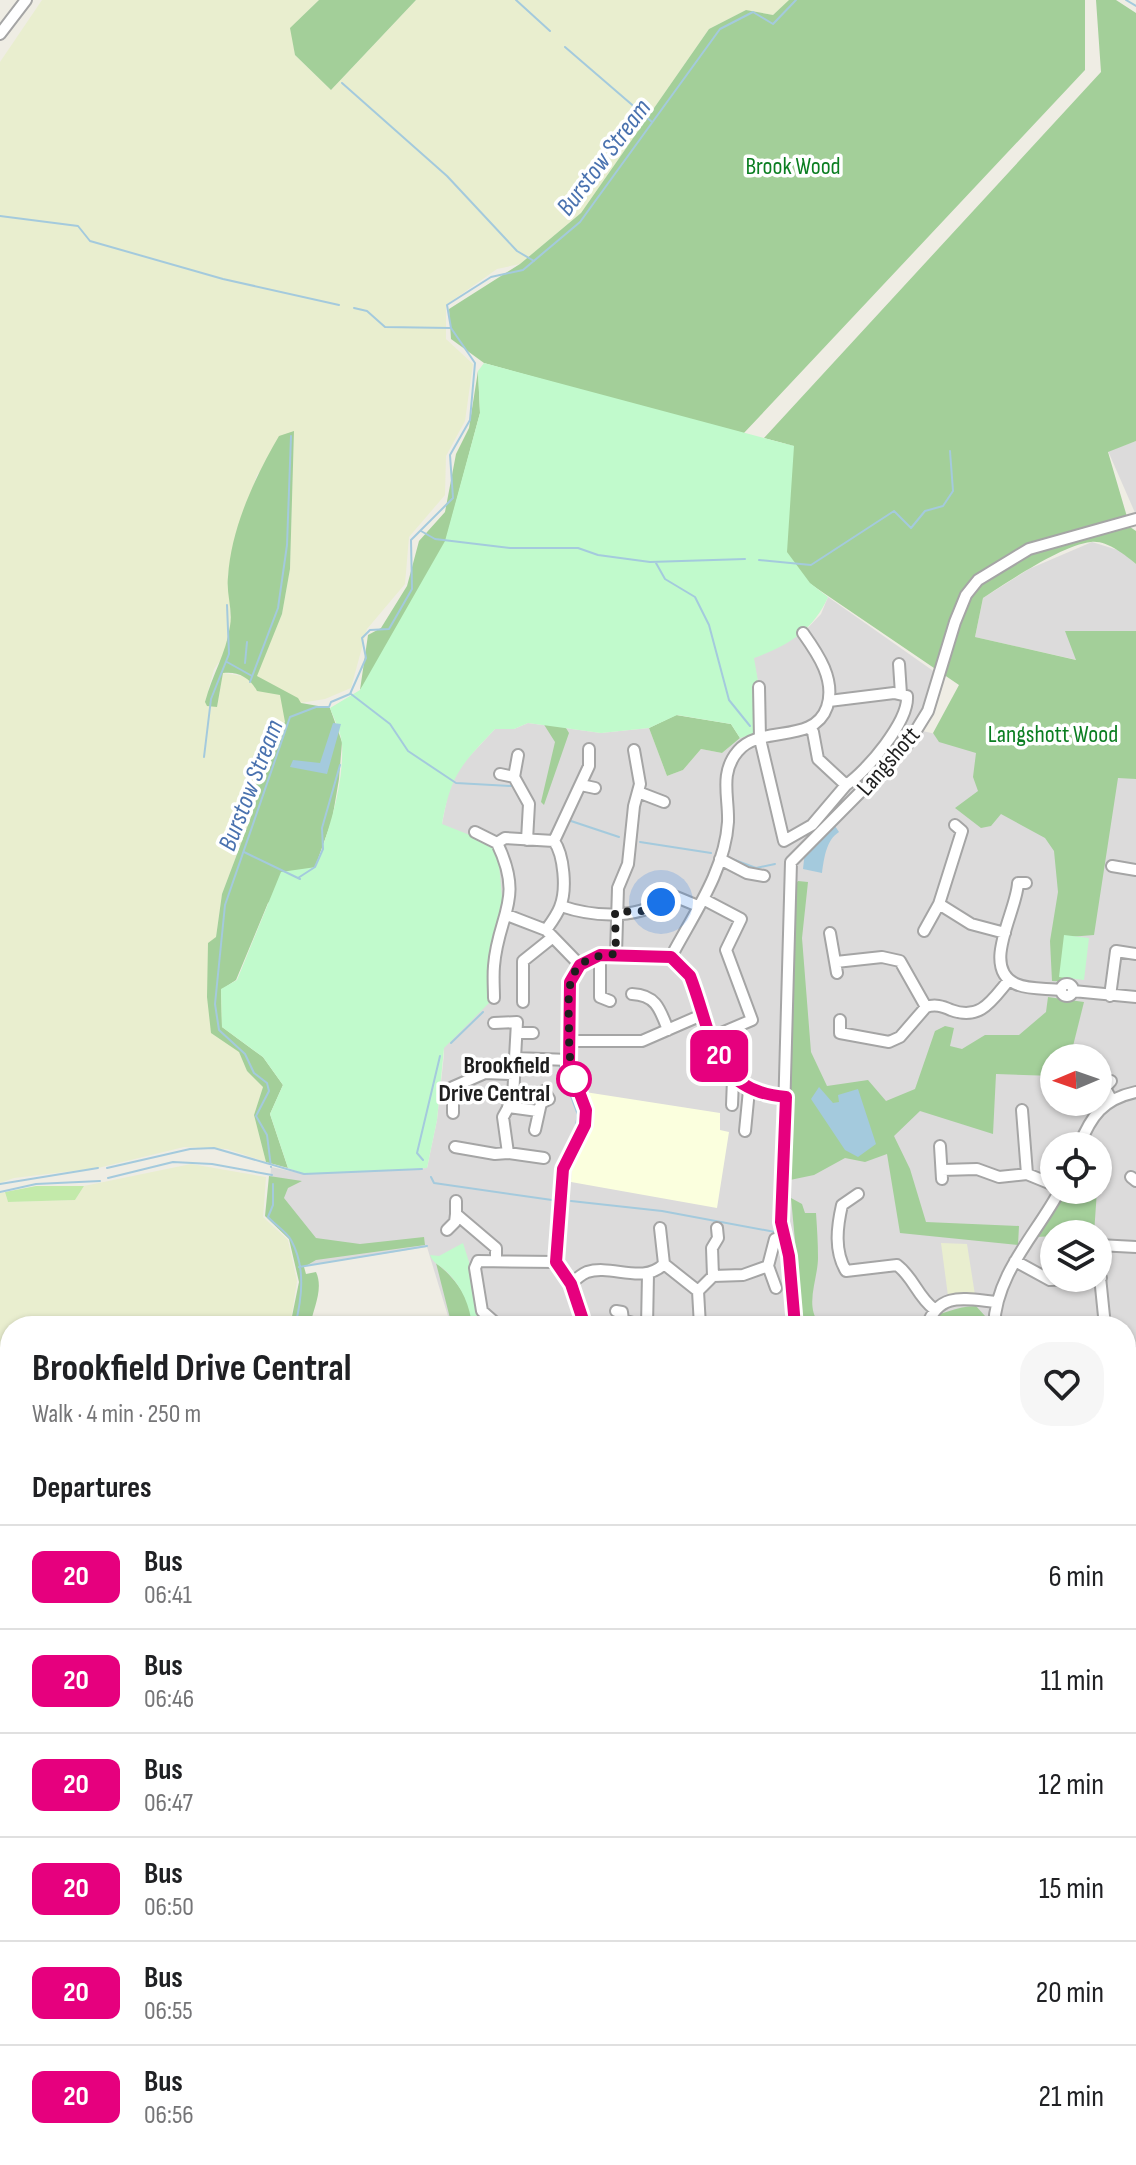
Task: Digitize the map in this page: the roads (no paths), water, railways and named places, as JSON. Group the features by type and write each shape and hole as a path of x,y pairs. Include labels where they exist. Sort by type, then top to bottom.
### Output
{"street":[{"path":"0,34 26,0"},
{"name":"Langshott","path":"794,1316 789,1256 781,1222 791,862 912,738 928,711 966,595 978,580 1029,549 1134,519"},
{"path":"671,957 720,859 728,820 727,769 737,752 760,739 809,728 821,718 829,701 822,660 803,633"},
{"path":"899,664 901,694"},
{"path":"759,687 760,739 784,841 812,825 903,719 907,696 829,701"},
{"path":"809,728 813,732 818,759 846,785"},
{"path":"523,1002 523,961 549,933 561,906 561,861 554,841 589,766 589,749"},
{"path":"616,954 615,912 620,881 628,864 638,792 634,750"},
{"path":"518,755 514,777 529,804 527,840"},
{"path":"500,774 514,777"},
{"path":"581,785 595,788"},
{"path":"638,792 664,802"},
{"path":"924,931 940,907 963,830"},
{"path":"475,832 497,843 510,883 511,903 494,965 494,998"},
{"path":"497,843 505,838 554,841"},
{"path":"720,859 747,873 764,876"},
{"path":"1115,863 1136,870"},
{"path":"1018,883 999,961 1009,980 1024,986 1061,990 1066,996 1073,991 1136,997"},
{"path":"561,906 580,912 644,911 669,894 700,902 741,919 726,950 752,1020 712,1037"},
{"path":"940,907 971,924 1005,933"},
{"path":"507,915 549,933 580,965"},
{"path":"830,933 837,968 882,957 900,961 926,1007"},
{"path":"1110,996 1116,951 1136,954"},
{"path":"600,955 600,997 610,1001"},
{"path":"582,1316 571,1284 556,1262 563,1169 585,1125 586,1110 569,1060 568,990 580,965 600,955 671,957 690,976 729,1075 732,1105"},
{"path":"840,1020 840,1033 889,1042 900,1037 926,1007 938,1005 970,1014 985,1009 1009,980"},
{"path":"632,994 645,995 655,1001 668,1030"},
{"path":"569,1041 642,1041 704,1014"},
{"path":"494,1023 517,1022 513,1099 503,1117 508,1153"},
{"path":"517,1033 533,1033"},
{"path":"515,1058 569,1060"},
{"path":"453,1113 453,1087 484,1069 513,1074"},
{"path":"710,1079 729,1075 749,1090 763,1095"},
{"path":"745,1131 749,1090"},
{"path":"535,1130 541,1103 549,1099 544,1091"},
{"path":"1112,1099 1136,1092"},
{"path":"508,1107 538,1111"},
{"path":"1019,1110 1027,1174"},
{"path":"940,1146 942,1174 977,1169 999,1177 1027,1174 1040,1179"},
{"path":"455,1147 544,1158"},
{"path":"858,1194 842,1205 837,1227 841,1262 846,1271 897,1265 911,1279 920,1298 934,1309"},
{"path":"447,1230 455,1222 456,1201"},
{"path":"995,1316 996,1302 1015,1261 1051,1204"},
{"path":"456,1214 478,1229 496,1248 496,1260"},
{"path":"478,1229 488,1219"},
{"path":"660,1228 664,1264 698,1291"},
{"path":"713,1276 712,1248 718,1238 717,1228"},
{"path":"775,1239 768,1266 776,1288"},
{"path":"1112,1246 1136,1247"},
{"path":"488,1316 482,1311 475,1268 478,1261 556,1262"},
{"path":"1015,1261 1040,1275"},
{"path":"571,1284 588,1272 648,1274 664,1264"},
{"path":"699,1316 698,1291 713,1276 743,1275 768,1266"},
{"path":"645,1316 648,1274"},
{"path":"1102,1292 1104,1316"},
{"path":"931,1316 934,1309 950,1301 996,1302"},
{"path":"616,1311 622,1312 622,1316"}],"water":[{"path":"333,723 341,724 327,774 290,767 293,760 320,763"},
{"path":"833,823 839,832 828,845 822,873 803,869 805,851"},
{"path":"819,1087 833,1103 839,1102 838,1095 858,1089 876,1144 858,1157 845,1150 811,1099"}],"waterway":[{"path":"516,0 550,31"},
{"name":"Burstow Stream","path":"271,1167 267,1135 256,1116 269,1091 267,1083 254,1073 245,1054 219,1030 215,1004 225,905 290,717 316,707 329,707 331,702 350,694 366,658 362,638 370,630 389,629 412,589 411,540 453,498 450,455 470,420 475,363 451,328 447,305 491,277 523,270 580,222 720,29 753,12 773,24 796,0"},
{"name":"Burstow Stream","path":"1126,0 1136,6"},
{"path":"565,47 652,122"},
{"path":"342,83 447,176 517,251 534,261"},
{"path":"0,216 78,226 90,241 223,279 339,305"},
{"path":"354,308 367,311 385,327 450,328"},
{"path":"250,682 278,608 287,545 291,436"},
{"path":"759,560 811,565 894,511 911,528 925,511 943,506 953,491 950,451"},
{"path":"421,531 435,539 510,548 578,548 598,555 650,562 745,559"},
{"path":"656,563 665,579 695,597 709,625 729,700 750,726"},
{"path":"204,757 211,699 229,654 227,605"},
{"path":"245,663 247,642"},
{"path":"227,662 252,676"},
{"path":"351,694 390,724 408,751 456,783 511,786"},
{"path":"298,878 315,867 323,849 322,828 340,765"},
{"path":"571,821 619,837"},
{"path":"640,842 711,853"},
{"path":"244,852 300,879"},
{"path":"732,859 756,868 775,864"},
{"path":"451,1043 483,1012"},
{"path":"423,1160 417,1153 440,1056"},
{"path":"555,1168 574,1135 578,1115 559,1064"},
{"path":"107,1168 190,1149 214,1148 304,1174 422,1169"},
{"path":"108,1178 173,1162 212,1164 272,1175"},
{"path":"0,1184 98,1168"},
{"path":"431,1177 434,1183 552,1200"},
{"path":"0,1192 36,1184 100,1181"},
{"name":"Burstow Stream","path":"273,1184 273,1205 268,1217 291,1240 301,1272 297,1316"},
{"path":"571,1201 662,1211 775,1232"},
{"path":"299,1267 427,1246"}],"place":[{"name":"Brookfield Drive Central","path":"574,1079"}],"park label":[{"name":"Brook Wood","path":"793,166"},
{"name":"Langshott Wood","path":"1053,734"}]}
